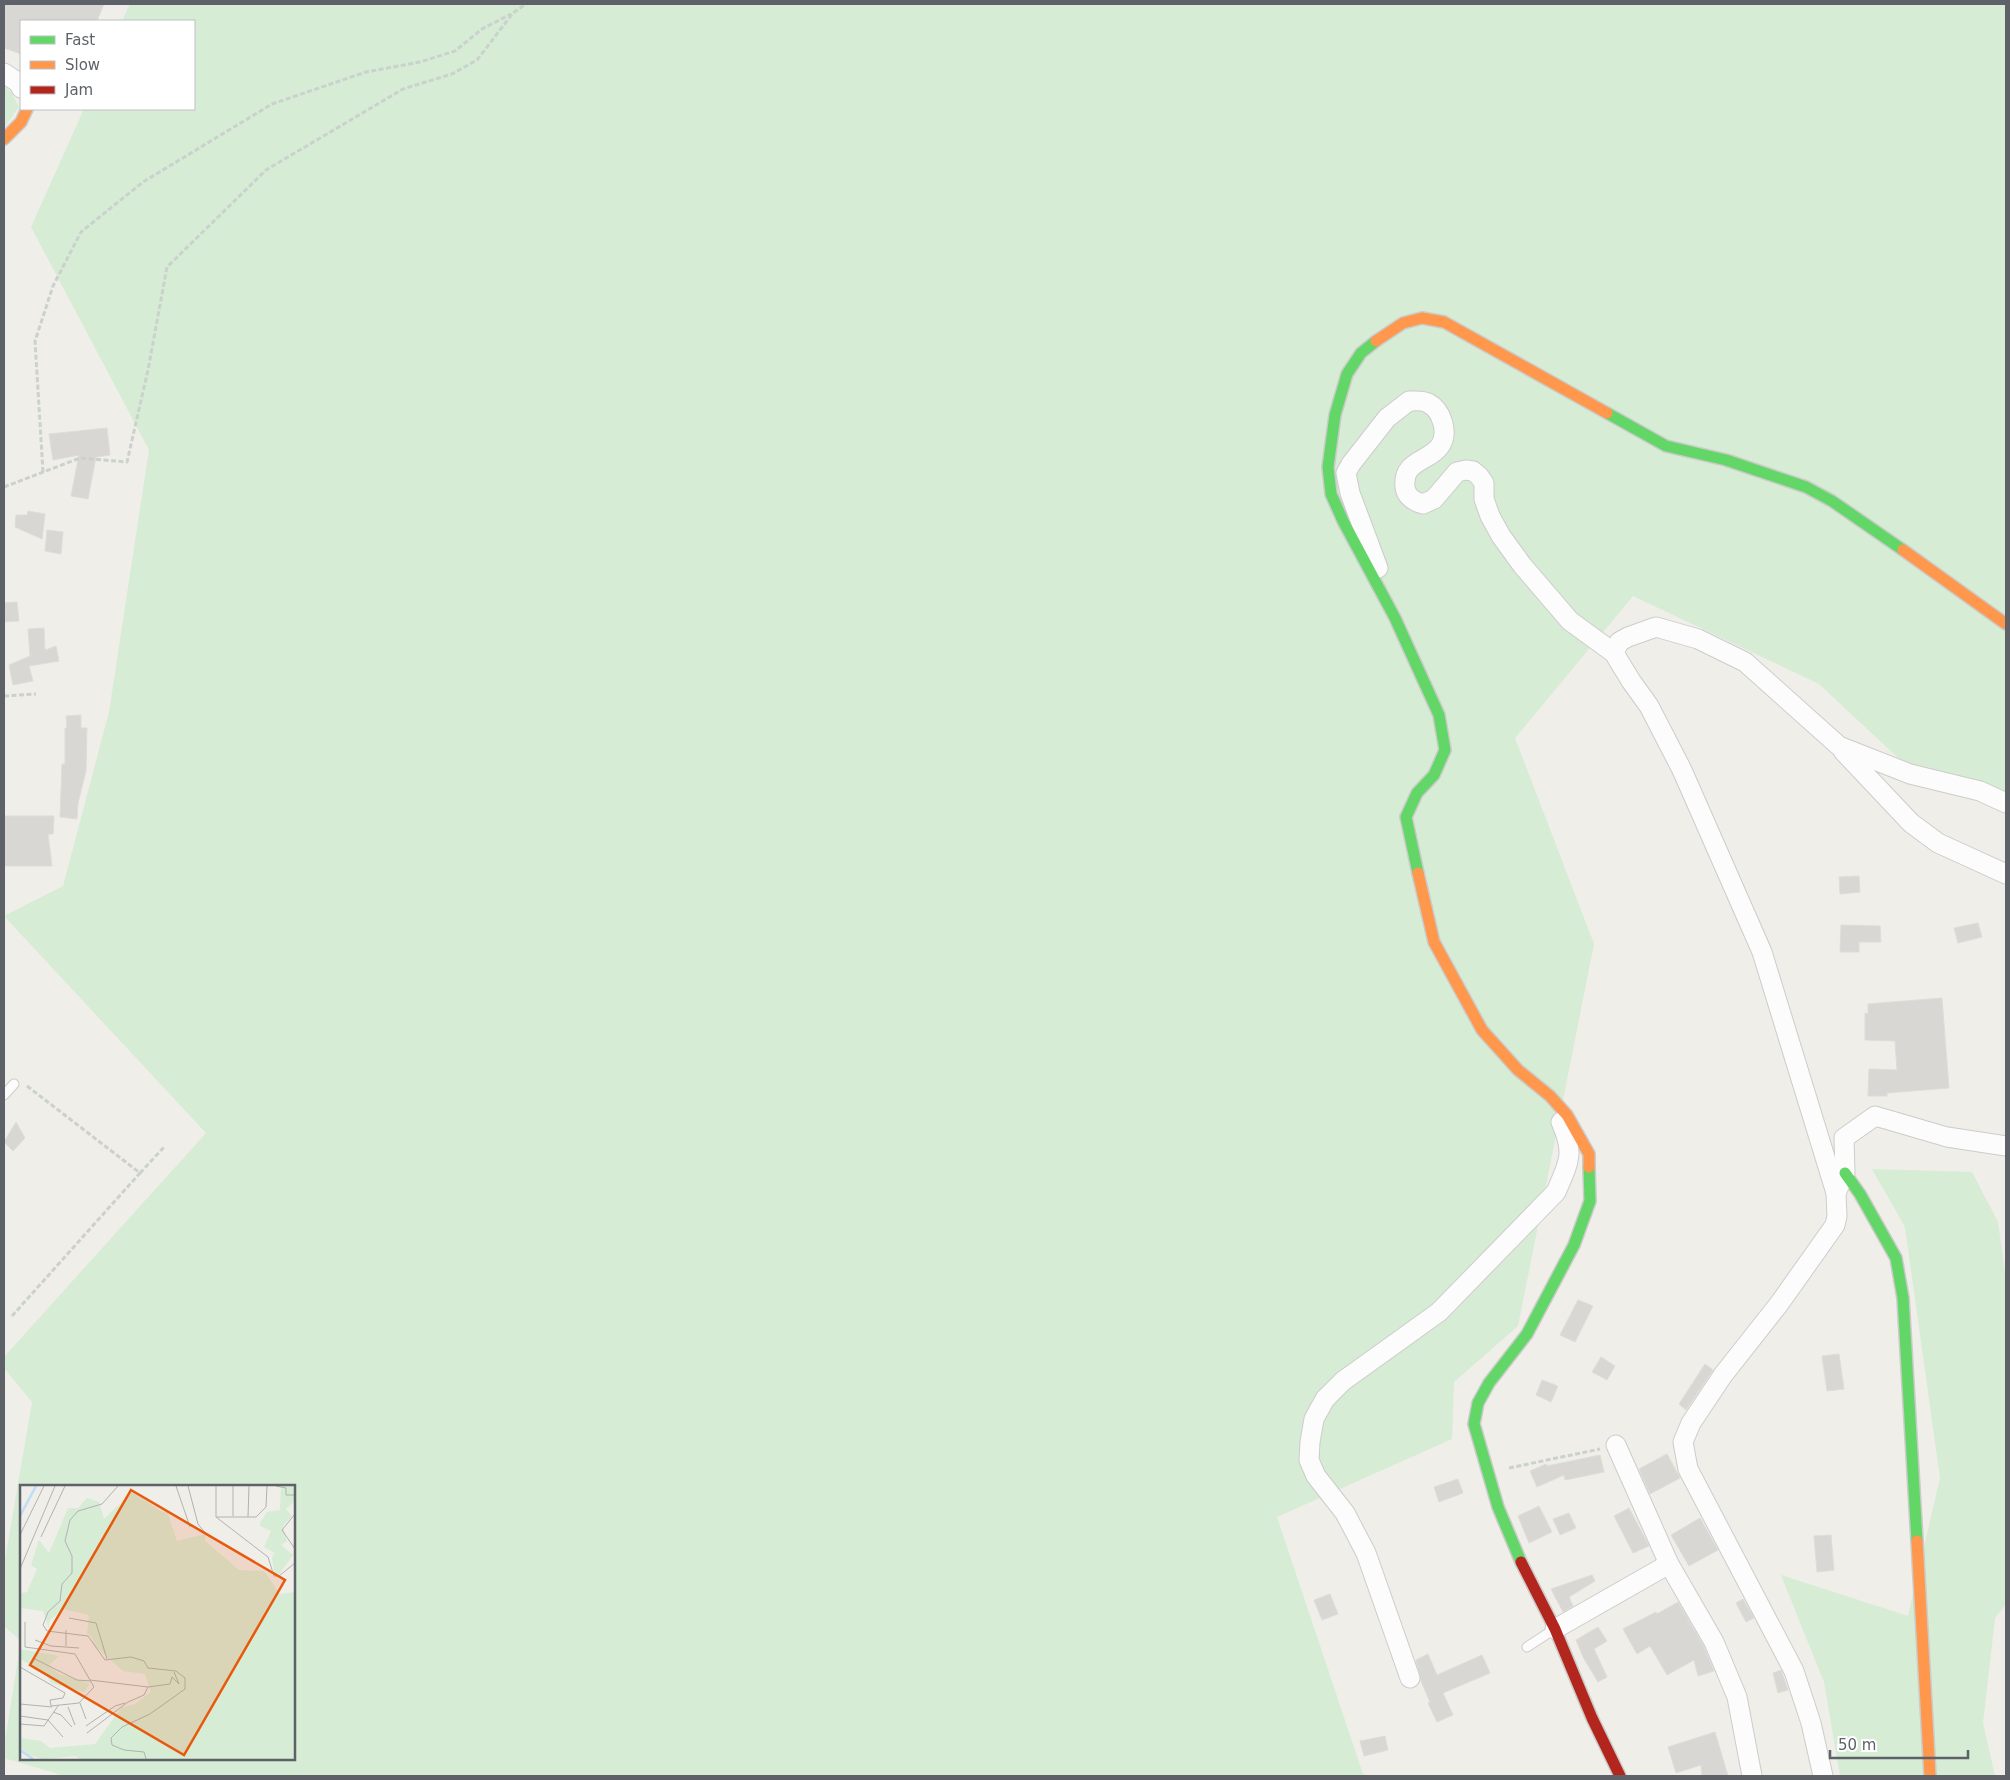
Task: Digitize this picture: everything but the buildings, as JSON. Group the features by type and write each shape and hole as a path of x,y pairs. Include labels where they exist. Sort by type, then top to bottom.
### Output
{"street":[{"path":"4,73 20,86"},
{"path":"4,139 22,122 27,110"},
{"path":"1620,1776 1592,1718 1555,1629 1526,1575 1498,1507 1474,1424 1478,1403 1489,1382 1527,1334 1574,1245 1590,1201 1589,1154 1567,1115 1550,1096 1518,1070 1482,1030 1434,942 1406,817 1417,793 1434,775 1445,750 1439,715 1395,618 1343,521 1331,494 1328,467 1335,415 1347,374 1361,353 1382,336 1403,323 1422,318 1444,322 1666,446 1726,460 1806,486 1864,522 2006,624"},
{"path":"1395,618 1368,538 1350,493 1346,473 1387,418 1409,401 1427,402 1440,413 1444,432 1440,446 1413,464 1404,480 1405,492 1415,502 1423,504 1434,499 1457,472 1466,470 1473,471 1484,483 1484,499 1490,516 1501,536 1522,565 1570,621 1614,653 1631,682 1649,706 1682,770 1762,952 1836,1194 1837,1216 1835,1226 1779,1304 1724,1375 1691,1423 1683,1442 1688,1470 1794,1671 1811,1723 1823,1776"},
{"path":"1614,653 1619,642 1628,636 1656,627 1698,640 1745,662 1839,746 1911,823 1938,843 2006,874"},
{"path":"1839,746 1910,774 1980,791 2006,803"},
{"path":"1410,1678 1366,1552 1345,1513 1316,1476 1309,1460 1314,1419 1325,1400 1343,1380 1438,1312 1556,1192 1567,1167 1570,1153 1568,1139 1550,1096"},
{"path":"1836,1194 1845,1173 1844,1138 1875,1116 1947,1137 2006,1146"},
{"path":"1845,1173 1860,1194 1896,1258 1903,1298 1930,1776"},
{"path":"1616,1445 1669,1564 1714,1642 1737,1697 1752,1776"},
{"path":"1555,1629 1669,1564"}],"lane":[{"path":"4,1095 14,1084"},
{"path":"1527,1647 1555,1629"}],"path":[{"path":"43,472 35,341 54,286 81,232 143,182 272,104 366,72 420,62 455,52 482,29 526,4"},
{"path":"4,487 80,458 126,462 148,370 167,267 266,170 402,89 452,74 478,60 513,13"},
{"path":"4,696 36,694"},
{"path":"14,1084 24,1083 140,1173"},
{"path":"12,1316 164,1146"},
{"path":"1486,1467 1498,1470 1616,1445"}],"green space":[{"path":"130,4 2006,4 2006,792 1925,783 1819,684 1633,596 1515,738 1594,944 1518,1326 1454,1382 1452,1439 1277,1517 1363,1774 1369,1776 65,1776 4,1758 4,1747 20,1647 20,1760 295,1760 295,1485 20,1485 20,1640 4,1626 4,1566 32,1402 4,1368 4,1357 206,1133 4,916 63,886 109,712 149,450 31,227 84,110 195,110 195,20 122,20"},
{"path":"4,86 11,92 19,107 4,128"},
{"path":"1872,1169 1972,1172 1998,1222 2006,1280 2006,1604 1995,1618 1983,1723 1995,1776 1840,1776 1824,1682 1781,1575 1908,1616 1940,1478 1905,1227"}],"traffic: fast":[{"path":"1376,341 1361,353 1347,374 1335,415 1328,467 1331,494 1343,521 1395,618 1439,715 1445,750 1434,775 1417,793 1406,817 1418,873"},
{"path":"1607,413 1666,446 1726,460 1806,487 1832,501 1903,550"},
{"path":"1521,1562 1498,1507 1474,1424 1478,1403 1489,1383 1527,1334 1574,1245 1590,1201 1589,1167"},
{"path":"1845,1173 1860,1194 1896,1258 1903,1298 1917,1541"}],"traffic: slow":[{"path":"4,139 21,122 27,110"},
{"path":"1376,341 1403,323 1422,318 1444,322 1607,413"},
{"path":"1903,550 2006,624"},
{"path":"1418,873 1434,942 1482,1030 1518,1070 1550,1096 1567,1115 1589,1154 1589,1167"},
{"path":"1917,1541 1930,1776"}],"traffic: jam":[{"path":"1521,1562 1555,1629 1592,1718 1620,1776"}]}
